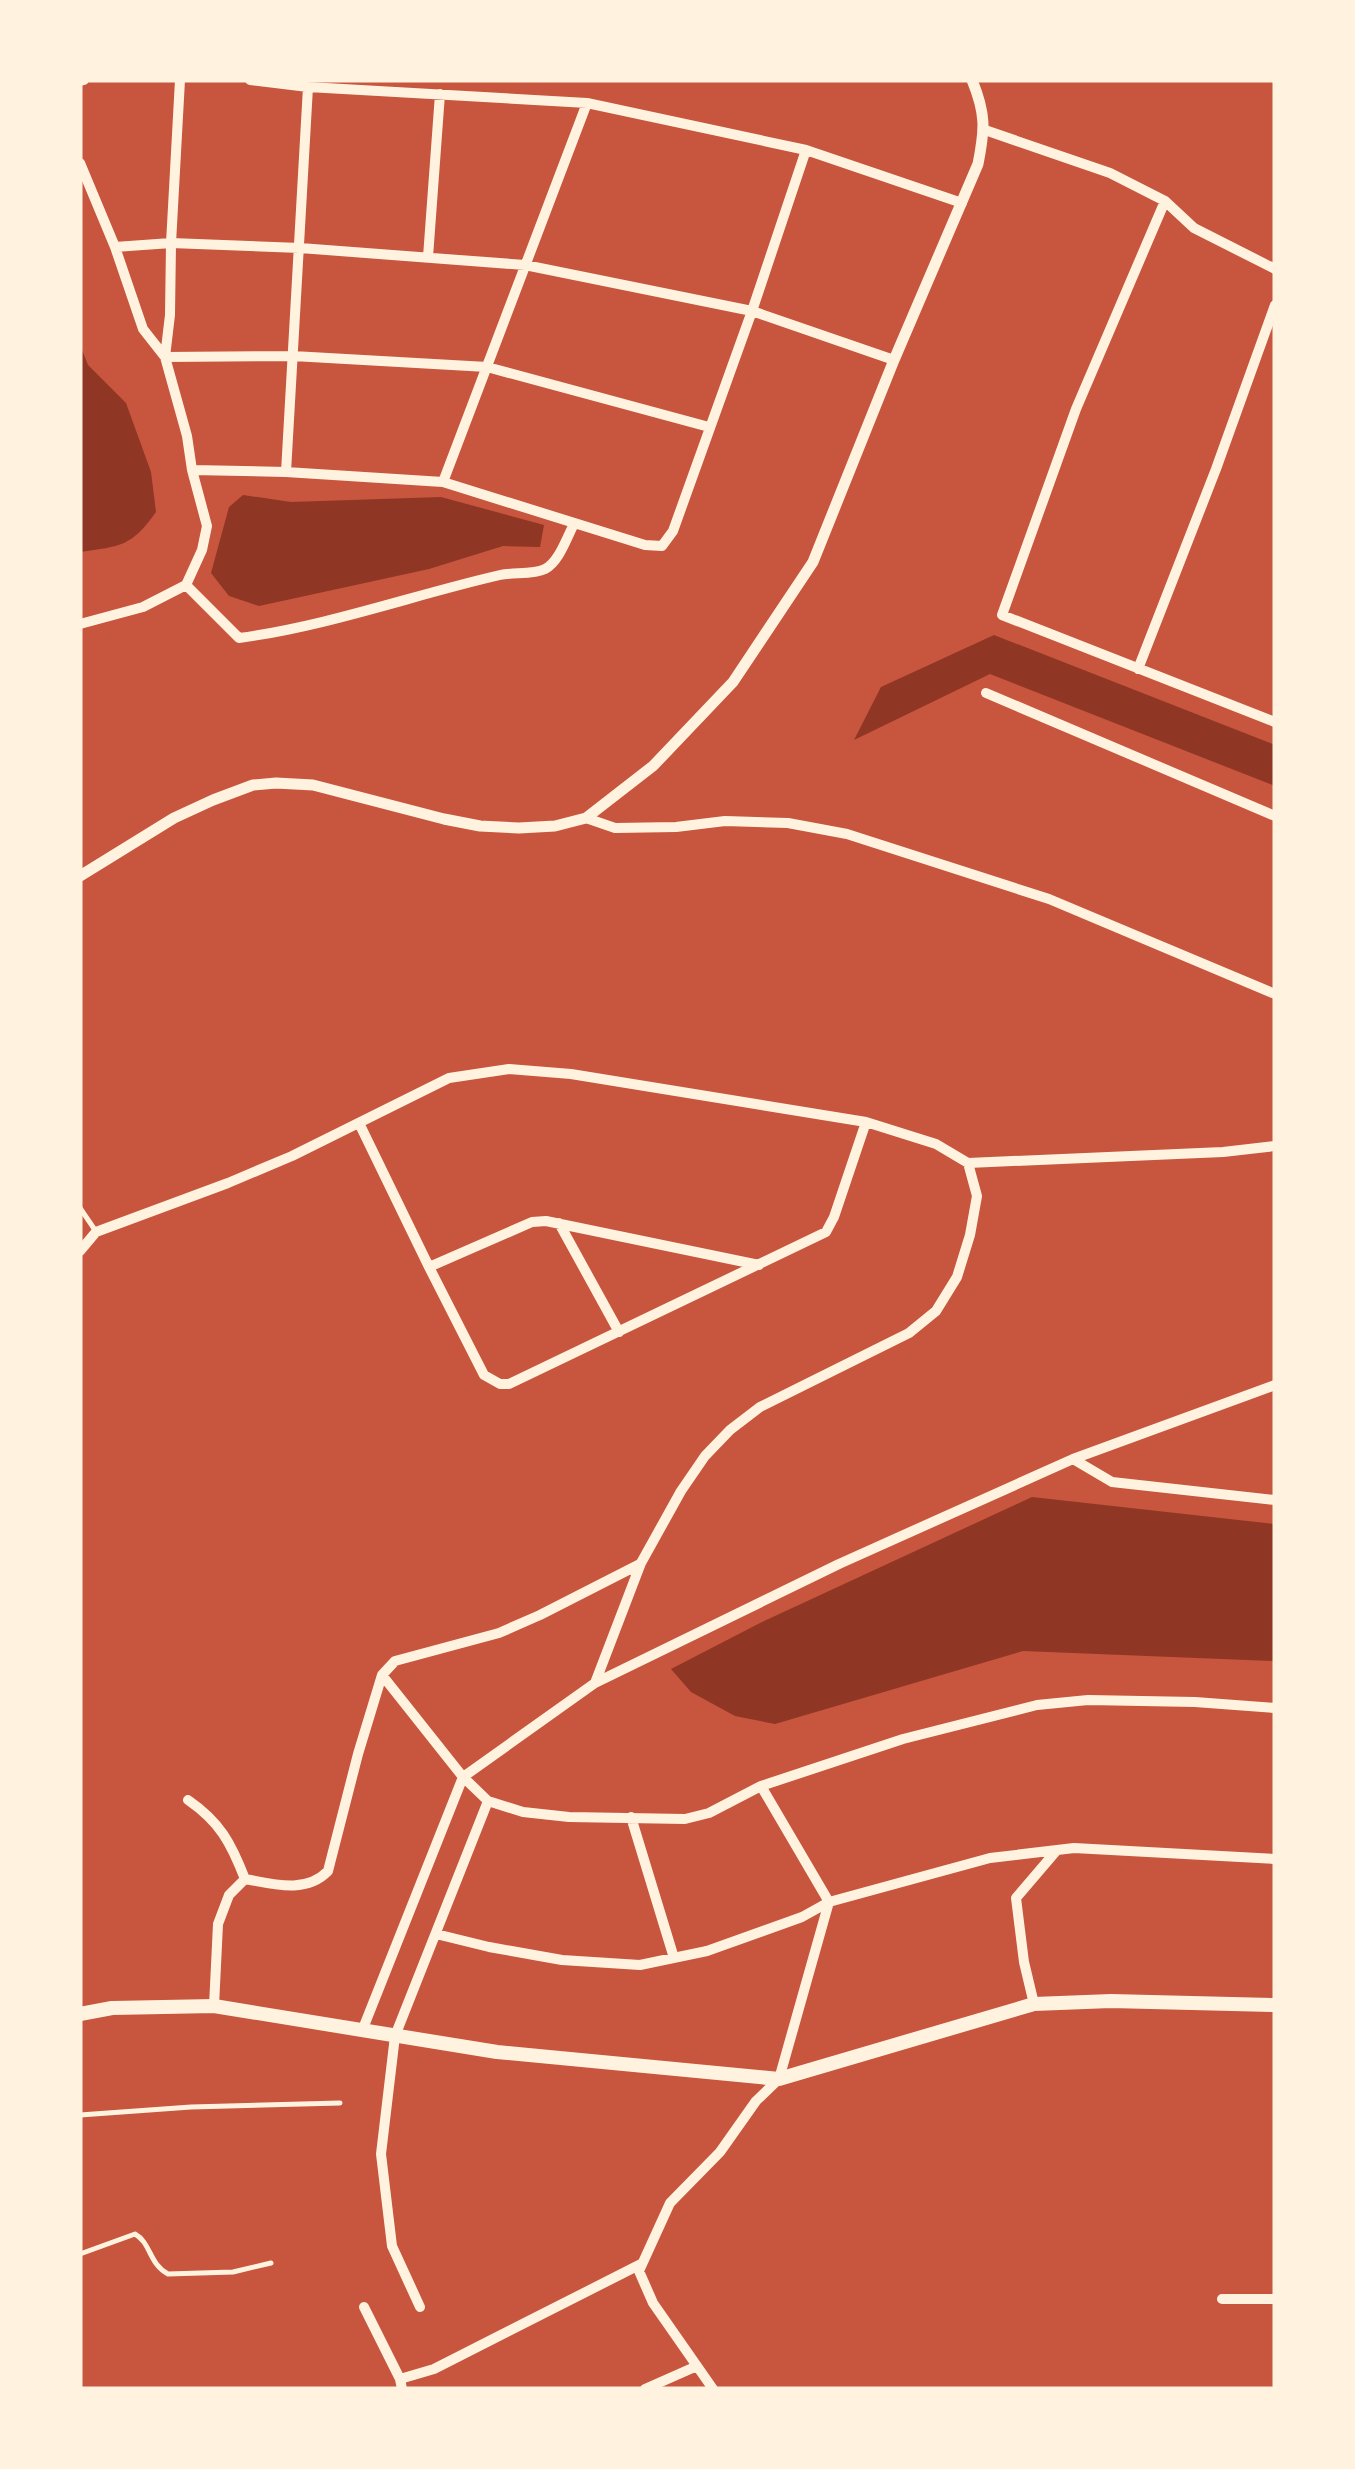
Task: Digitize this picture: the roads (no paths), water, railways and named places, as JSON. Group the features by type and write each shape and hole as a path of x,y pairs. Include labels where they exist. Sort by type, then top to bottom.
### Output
{"main road":[{"path":"80,2014 112,2008 214,2006 497,2052 779,2079 1034,2004 1111,2001 1275,2005"}],"street":[{"path":"80,624 143,608 186,586 208,526 165,357 180,80"},
{"path":"250,80 308,87 587,103 806,150 962,203"},
{"path":"80,876 174,818 253,785 313,785 427,815 480,826 519,828 555,826 586,818 653,766 733,682 813,562 978,164 985,130 972,80"},
{"path":"286,472 308,87"},
{"path":"428,257 440,94"},
{"path":"443,482 587,103"},
{"path":"985,130 1110,173 1166,201 1194,228 1275,268"},
{"path":"192,470 443,482 644,545 662,546 674,531 806,150"},
{"path":"80,162 143,329 165,357"},
{"path":"1166,201 1068,429 1002,615 1275,722"},
{"path":"115,247 171,243 300,248 526,265 752,311 894,360"},
{"path":"1138,668 1275,305"},
{"path":"165,357 294,356 487,367 710,427"},
{"path":"186,586 240,638 260,636 502,574 542,570 553,562 574,524"},
{"path":"986,694 1275,816"},
{"path":"586,818 615,828 725,821 788,823 846,834 1049,900 1275,994"},
{"path":"80,1250 96,1232 292,1156 449,1078 509,1069 571,1074 866,1122 936,1144 968,1163 1223,1152 1275,1146"},
{"path":"359,1122 484,1375 500,1384 509,1384 826,1232 866,1122"},
{"path":"595,1683 641,1563 681,1491 706,1456 730,1430 760,1407 909,1333 936,1311 957,1277 970,1235 977,1196 968,1163"},
{"path":"428,1267 532,1222 559,1223 760,1265"},
{"path":"559,1223 618,1332"},
{"path":"362,2032 463,1777 595,1683 840,1564 1073,1459 1275,1385"},
{"path":"1073,1459 1112,1482 1275,1500"},
{"path":"245,1879 288,1886 318,1881 328,1871 382,1676 395,1661 498,1633 641,1563"},
{"path":"382,1676 463,1777 488,1800 548,1816 685,1819 710,1812 761,1786 903,1740 1037,1706 1088,1700 1275,1708"},
{"path":"713,2389 653,2302 639,2271 670,2203 720,2152 756,2101 779,2079 828,1902 761,1786"},
{"path":"188,1800 208,1814 221,1830 245,1879"},
{"path":"420,2307 392,2246 381,2154 395,2036 488,1800"},
{"path":"631,1817 674,1958"},
{"path":"436,1934 489,1948 562,1960 640,1965 707,1951 802,1917 828,1902 990,1858 1074,1848 1275,1859"},
{"path":"1034,2004 1016,1898 1057,1850"},
{"path":"214,2006 218,1924 229,1895 245,1879"},
{"path":"364,2307 401,2384 642,2264"},
{"path":"1222,2299 1275,2299"},
{"path":"645,2389 697,2366"}],"lane":[{"path":"80,1208 96,1232"},
{"path":"80,2114 340,2103"},
{"path":"80,2254 135,2234 142,2238 159,2269 168,2274 233,2272 271,2262"}]}
